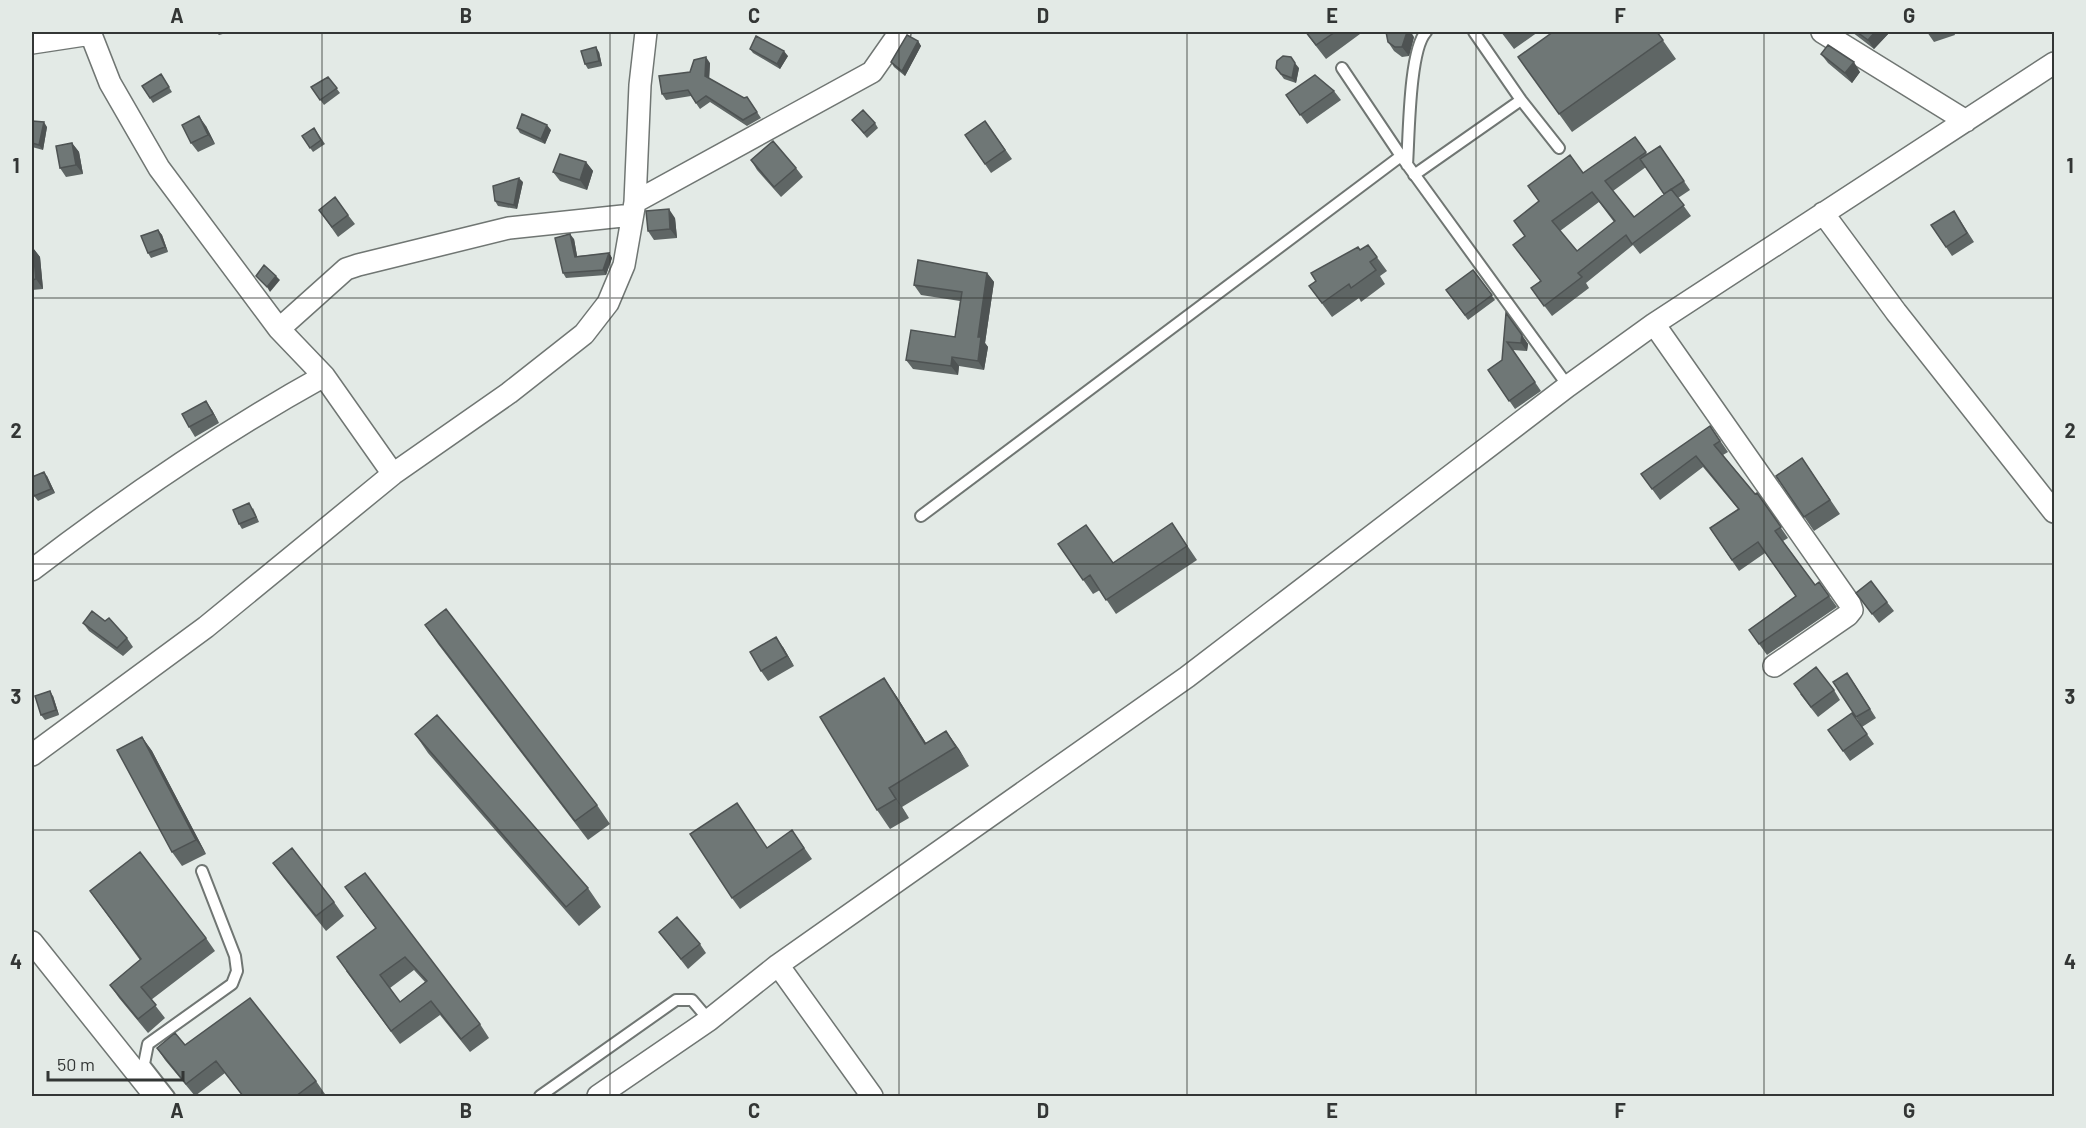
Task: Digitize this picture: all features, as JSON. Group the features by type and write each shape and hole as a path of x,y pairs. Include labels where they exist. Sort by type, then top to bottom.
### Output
{"street":[{"path":"32,755 206,627 393,474 509,393 584,334 608,303 624,265 634,209 640,85 646,32"},
{"path":"279,329 346,270 358,265 509,228 634,209 872,72 900,32"},
{"path":"1822,32 1966,121"},
{"path":"32,43 91,33 110,83 159,168 279,329 324,376 393,474"},
{"path":"598,1096 709,1020 778,965 1187,677 1568,386 1654,324 2055,63"},
{"path":"1823,213 1896,312 2055,512"},
{"path":"1654,324 1850,604 1852,610 1848,615 1774,666"},
{"path":"32,570 107,513 189,457 248,418 324,376"},
{"path":"32,942 155,1096"},
{"path":"778,965 872,1096"}],"lane":[{"path":"1407,165 1415,61 1420,38 1426,32"},
{"path":"1474,32 1521,100 1559,148"},
{"path":"1342,68 1407,165 1568,386"},
{"path":"921,516 1407,165 1521,100"},
{"path":"169,1096 144,1064 148,1044 232,984 237,971 235,956 202,871"},
{"path":"540,1096 676,1000 692,1000 709,1020"}],"building":[{"path":"1306,32 1335,32 1316,45"},
{"path":"1386,32 1407,32 1402,47 1395,47 1388,42"},
{"path":"1553,32 1657,32 1663,40 1559,114 1518,57"},
{"path":"1857,32 1875,32 1868,40"},
{"path":"907,35 918,41 902,71 891,62"},
{"path":"756,36 784,51 777,64 750,49"},
{"path":"1828,45 1854,62 1845,73 1821,54"},
{"path":"596,47 599,61 585,64 581,51"},
{"path":"1283,56 1291,57 1295,63 1292,78 1281,74 1276,68 1277,61"},
{"path":"706,57 705,76 744,98 747,97 757,112 743,120 706,96 696,103 688,90 662,94 659,76 690,72 694,60"},
{"path":"161,74 169,87 150,98 142,86"},
{"path":"1315,75 1334,91 1300,115 1286,95"},
{"path":"328,77 337,88 320,100 311,87"},
{"path":"863,110 875,123 864,133 852,120"},
{"path":"522,114 547,125 541,139 517,128"},
{"path":"199,116 208,135 191,143 182,125"},
{"path":"32,121 44,122 39,145 32,143"},
{"path":"985,121 1005,150 985,164 965,135"},
{"path":"314,128 321,140 310,148 302,136"},
{"path":"1635,137 1646,152 1605,181 1634,217 1671,189 1684,205 1632,244 1626,235 1578,273 1582,277 1544,306 1531,288 1541,281 1513,245 1525,236 1514,221 1539,201 1528,186 1570,155 1583,173","holes":["1592,192 1615,221 1577,251 1552,221"]},
{"path":"773,141 796,168 774,187 751,160"},
{"path":"72,143 76,165 60,168 56,146"},
{"path":"1660,146 1684,181 1664,194 1640,159"},
{"path":"560,154 586,162 580,180 553,172"},
{"path":"519,178 514,205 495,201 493,186"},
{"path":"335,197 348,215 332,227 319,210"},
{"path":"669,209 670,229 648,231 646,211"},
{"path":"1954,211 1967,233 1946,247 1931,225"},
{"path":"158,230 165,247 148,253 141,236"},
{"path":"570,234 575,257 609,253 603,270 563,273 555,238"},
{"path":"1368,245 1377,257 1370,262 1376,270 1351,288 1349,284 1322,303 1309,286 1316,281 1311,273 1358,247 1360,250"},
{"path":"32,248 36,279 32,280"},
{"path":"918,260 987,273 978,337 981,337 978,361 952,357 951,366 906,360 911,330 955,337 962,292 914,285"},
{"path":"264,265 276,276 267,287 256,276"},
{"path":"1473,270 1492,295 1465,315 1446,290"},
{"path":"1506,313 1522,335 1521,343 1507,342 1535,382 1509,401 1488,370 1502,360"},
{"path":"206,401 213,414 189,427 182,414"},
{"path":"1710,426 1720,441 1714,445 1755,494 1757,493 1781,527 1775,531 1815,585 1819,582 1829,596 1759,644 1749,630 1796,596 1758,542 1732,560 1710,528 1739,509 1696,456 1652,489 1641,474"},
{"path":"1802,458 1830,500 1804,517 1776,476"},
{"path":"44,472 51,489 34,496 32,477"},
{"path":"249,503 256,517 239,524 233,510"},
{"path":"1172,523 1187,546 1106,600 1090,575 1083,580 1058,544 1086,525 1113,563"},
{"path":"1871,581 1887,602 1872,614 1856,593"},
{"path":"446,609 597,805 575,821 425,625"},
{"path":"92,611 105,621 109,618 127,638 117,648 83,623"},
{"path":"776,637 787,656 761,671 750,652"},
{"path":"1816,667 1834,690 1811,707 1794,684"},
{"path":"1847,673 1870,709 1856,717 1833,682"},
{"path":"884,678 925,744 946,731 956,747 889,788 896,799 877,810 820,717"},
{"path":"50,691 56,710 41,715 35,696"},
{"path":"1852,713 1867,734 1843,751 1828,730"},
{"path":"437,715 588,888 566,907 415,734"},
{"path":"142,737 196,840 172,852 117,750"},
{"path":"737,803 767,848 792,830 804,848 732,898 690,834"},
{"path":"292,848 334,902 316,916 273,863"},
{"path":"140,852 206,938 141,987 156,1005 138,1019 110,985 141,959 90,891"},
{"path":"365,873 480,1024 461,1039 431,1001 391,1031 337,957 376,928 345,887","holes":["405,957 427,981 400,1002 380,975"]},
{"path":"677,917 700,944 681,959 659,932"},
{"path":"250,998 316,1081 296,1096 243,1096 216,1061 186,1084 157,1048 175,1033 185,1045"}]}
